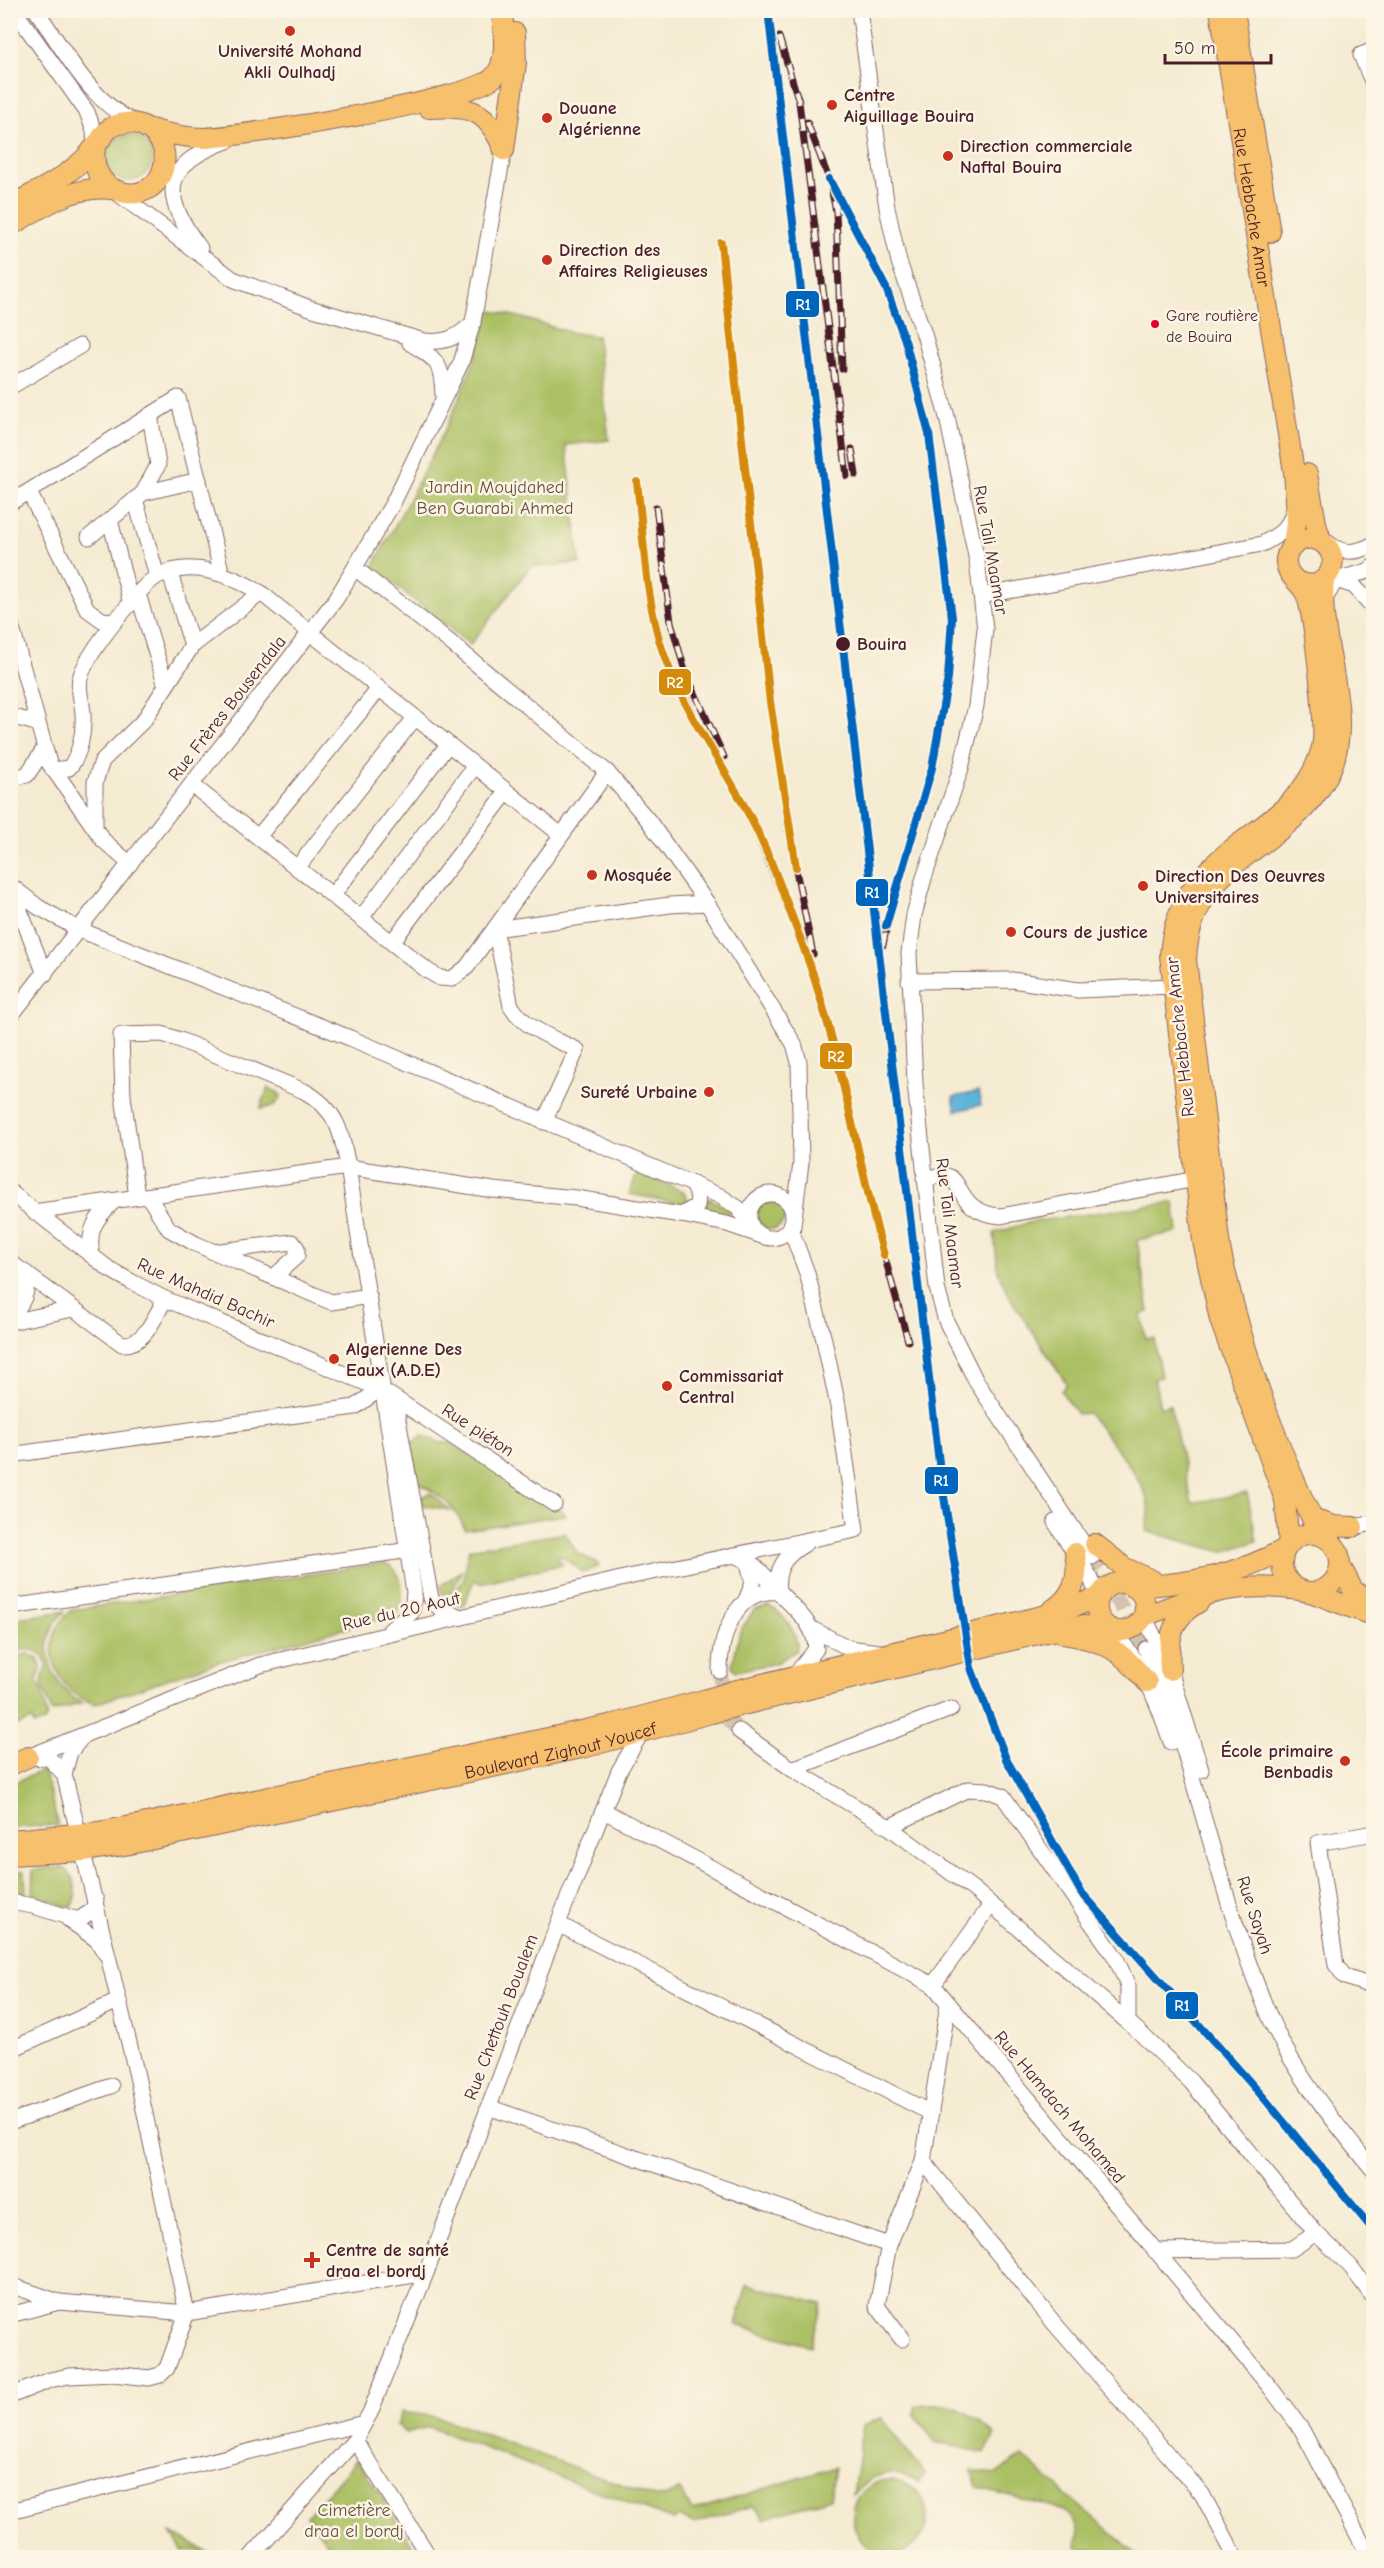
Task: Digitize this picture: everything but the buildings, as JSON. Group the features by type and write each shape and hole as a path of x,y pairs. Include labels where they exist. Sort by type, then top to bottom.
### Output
{"main road":[{"path":"10,206 71,171 95,148 109,129 123,123 181,137 245,134 388,110 470,90 493,78 502,60 502,10"},
{"path":"504,150 516,63 514,10"},
{"name":"Rue Hebbache Amar","path":"1220,10 1297,498 1293,546"},
{"name":"Rue Hebbache Amar","path":"1234,10 1332,544"},
{"path":"388,110 460,107 475,111 487,118 504,150"},
{"path":"10,226 69,194 97,188 129,194 138,193 154,184 164,168 164,150 160,141 143,126"},
{"path":"95,148 94,166 98,175 111,189"},
{"path":"1307,539 1332,544 1333,559 1329,579 1310,585 1291,574 1288,552 1293,546 1307,539"},
{"name":"Rue Hebbache Amar","path":"1288,1546 1285,1500 1218,1311 1203,1241 1170,956 1172,930 1179,907 1191,887 1207,869 1288,803 1305,786 1320,754 1324,726 1311,619 1305,592 1291,574"},
{"name":"Rue Hebbache Amar","path":"1318,1530 1294,1482 1246,1352 1229,1289 1220,1248 1186,960 1187,938 1202,899 1232,868 1313,799 1333,763 1339,725 1324,606 1329,579"},
{"path":"1133,1587 1145,1602 1144,1616 1128,1631 1112,1630 1106,1626 1098,1613 1100,1597 1110,1586 1172,1585 1244,1569 1288,1546 1303,1535 1334,1526 1353,1527"},
{"path":"1318,1530 1336,1548 1340,1565 1353,1590 1374,1606"},
{"path":"1288,1546 1283,1556 1284,1572 1293,1586 1374,1616"},
{"path":"1147,1682 1125,1656 1108,1646 1045,1624 1075,1586 1078,1565 1088,1551 1137,1576 1172,1585"},
{"path":"1144,1616 1215,1592 1263,1585 1318,1591 1334,1582 1340,1565"},
{"path":"1170,1670 1169,1639 1175,1623 1190,1607 1215,1592"},
{"name":"Boulevard Zighout Youcef","path":"10,1855 614,1724 709,1706 1045,1624 1100,1597"},
{"name":"Boulevard Zighout Youcef","path":"1045,1624 1106,1626"},
{"name":"Boulevard Zighout Youcef","path":"735,1699 794,1676 887,1653 928,1652"},
{"name":"Boulevard Zighout Youcef","path":"10,1840 87,1839 130,1844 586,1747 641,1733 709,1706"}],"street":[{"path":"14,10 87,112 94,131 95,148"},
{"path":"36,10 101,101 117,114 143,126"},
{"name":"Rue Tali Maamar","path":"859,10 886,208 899,262 924,334 947,417 977,561 985,629 976,706 961,768 914,915 909,981 910,1030 924,1178 941,1306 960,1351 991,1404"},
{"path":"1374,50 1361,55 1374,86"},
{"path":"71,171 87,141 87,112"},
{"path":"209,260 177,212 173,196 174,183 187,160 200,151 245,134"},
{"name":"Rue Frères Bousendala","path":"10,1017 192,785 356,569 393,503 460,363 474,322 504,150"},
{"path":"111,189 233,279 268,294 399,336 440,342 456,338 474,322"},
{"path":"399,336 434,358 440,366 443,377 443,402"},
{"path":"10,387 80,346"},
{"path":"10,503 178,398 222,574"},
{"path":"89,537 139,496 158,465 150,415"},
{"path":"139,496 199,480"},
{"path":"29,492 87,609 102,620 114,621"},
{"path":"139,496 164,574 192,645"},
{"path":"981,596 1262,544 1278,536 1285,528 1297,498"},
{"path":"110,519 134,597 166,686"},
{"path":"1262,544 1282,554 1291,574"},
{"path":"1332,544 1361,551 1374,544"},
{"path":"1332,544 1373,569"},
{"path":"53,770 69,768 78,754 83,714 80,679 84,667 114,621 134,597 164,574 199,569 237,579 261,593 447,746 561,835"},
{"path":"34,1212 348,1167 494,1190 576,1198 681,1215 729,1224 776,1237 788,1229 800,1176 798,1053 707,903 648,820 607,771 440,633 356,569"},
{"path":"1329,579 1373,569"},
{"path":"1329,579 1354,586 1374,608"},
{"path":"95,826 95,782 102,761 144,720 192,645 261,593"},
{"path":"10,621 13,641 36,723 53,770 103,840 130,864"},
{"path":"258,837 378,690"},
{"path":"10,716 36,723"},
{"path":"297,868 414,719"},
{"path":"332,896 447,746"},
{"path":"10,778 27,775 44,749"},
{"path":"361,918 474,767"},
{"path":"192,785 428,971 440,978 452,979 467,967 607,771"},
{"path":"392,942 507,792"},
{"path":"670,905 683,890 686,876"},
{"path":"10,885 38,907 80,930 350,1038 720,1196 738,1208 760,1233 799,1256"},
{"path":"10,885 45,974"},
{"path":"495,929 670,905 707,903"},
{"path":"495,929 511,1006 517,1015 526,1023 577,1050 544,1122"},
{"path":"909,981 1012,980 1078,990 1172,986"},
{"path":"369,1296 331,1302 244,1266 169,1229 142,1196 123,1096 121,1035 162,1034 180,1040 317,1098 338,1123 348,1167 369,1296 380,1389 414,1550 434,1604 434,1613 424,1626"},
{"path":"776,1195 792,1187 800,1176"},
{"path":"924,1178 948,1176 955,1180 964,1200 974,1208 987,1215 1001,1216 1196,1179"},
{"path":"681,1215 697,1206 698,1196 693,1184"},
{"name":"Rue Mahdid Bachir","path":"10,1192 109,1269 165,1299 380,1389 396,1409 414,1550"},
{"path":"720,1196 757,1199 770,1194 776,1195 788,1203 792,1216"},
{"path":"757,1199 749,1211 760,1233"},
{"path":"92,1255 92,1228 97,1217 114,1201"},
{"path":"729,1224 740,1222 742,1218 738,1208"},
{"name":"Rue du 20 Aout","path":"19,1761 260,1665 382,1634 853,1532 857,1526 824,1340 807,1273 792,1233 792,1216"},
{"path":"213,1252 288,1241 295,1245 297,1256 278,1273 277,1279"},
{"path":"244,1266 241,1256 246,1246"},
{"path":"10,1262 122,1344 130,1345 141,1339 165,1299"},
{"path":"10,1320 22,1303 28,1288 26,1273"},
{"path":"10,1320 73,1309"},
{"path":"10,1455 355,1407 380,1389"},
{"name":"Rue piéton","path":"380,1389 554,1504"},
{"path":"991,1404 1000,1437 1088,1551 1118,1572 1133,1587"},
{"path":"991,1404 1015,1425 1088,1551 1100,1597"},
{"path":"1353,1527 1374,1523"},
{"path":"778,1592 777,1576 781,1566 793,1551 815,1539"},
{"path":"10,1607 414,1550"},
{"path":"382,1634 404,1621 412,1611 414,1550"},
{"path":"740,1557 766,1574 778,1592 812,1629 849,1648 887,1653"},
{"path":"720,1671 722,1645 728,1625 746,1600 753,1582 740,1557"},
{"path":"746,1600 763,1592 778,1592"},
{"path":"434,1604 449,1614 462,1617"},
{"path":"1144,1616 1170,1670 1207,1792 1210,1840"},
{"path":"1106,1626 1121,1640 1147,1682 1168,1732 1188,1798 1210,1840"},
{"path":"794,1676 816,1649 812,1629"},
{"name":"Rue Sayah","path":"1146,1649 1174,1718 1240,1936 1271,2021 1303,2077 1374,2171"},
{"path":"792,1769 951,1708"},
{"path":"739,1731 792,1769 889,1827 991,1905 1128,2022 1191,2082 1316,2233 1351,2267 1374,2298"},
{"path":"64,1774 70,1752 87,1733"},
{"name":"Rue Chettouh Boualem","path":"250,2558 355,2440 364,2423 426,2273 558,1924 617,1777 641,1733"},
{"path":"586,1747 608,1749 615,1753 617,1777"},
{"path":"10,2396 50,2380 69,2376 113,2374 149,2378 160,2376 167,2368 188,2313 96,1900 87,1839 64,1774 49,1758 19,1761"},
{"path":"889,1827 968,1789 987,1790 1002,1796 1116,1958 1128,1986 1128,2022"},
{"name":"Rue Hamdach Mohamed","path":"604,1810 933,1985 1270,2387 1302,2430 1370,2558"},
{"path":"1374,1833 1317,1843 1336,1965 1345,1977 1374,1987"},
{"path":"10,1902 33,1906 68,1919 78,1920 86,1917 92,1911 96,1900"},
{"path":"933,1985 991,1905"},
{"path":"68,1919 97,1940 110,1963"},
{"path":"558,1924 931,2113"},
{"path":"10,2050 118,2001"},
{"path":"902,2339 877,2306 889,2245 923,2161 948,2004"},
{"path":"10,2122 111,2086"},
{"path":"488,2107 889,2245"},
{"path":"923,2161 1054,2323 1202,2494 1236,2558"},
{"path":"1155,2251 1292,2248 1316,2233"},
{"path":"10,2285 59,2302 188,2313 426,2273"},
{"path":"10,2315 59,2302"},
{"path":"10,2511 364,2423"},
{"path":"355,2440 430,2558"}],"green space":[{"path":"129,135 145,142 152,158 145,174 129,181 113,174 106,158 113,142"},
{"name":"Jardin Moujdahed Ben Guarabi Ahmed","path":"489,311 516,316 570,332 597,336 609,440 566,445 580,563 530,567 470,645 373,567 454,410 480,344"},
{"path":"268,1088 279,1093 281,1097 274,1106 260,1109"},
{"path":"638,1171 684,1192 688,1200 685,1205 629,1194"},
{"path":"708,1198 730,1209 728,1215 704,1212"},
{"path":"771,1201 781,1205 785,1215 781,1225 771,1229 761,1225 757,1215 761,1205"},
{"path":"1174,1202 1178,1232 1137,1240 1149,1312 1141,1314 1146,1339 1154,1338 1161,1377 1154,1379 1160,1407 1170,1405 1192,1503 1247,1493 1257,1541 1223,1552 1146,1531 1149,1512 1147,1500 1134,1473 1088,1413 1077,1414 1061,1391 1067,1384 1012,1301 998,1272 994,1233 1031,1222"},
{"path":"423,1436 440,1443 449,1442 558,1506 565,1515 465,1530 457,1514 446,1502 418,1483 411,1443"},
{"path":"431,1493 450,1510 422,1505 421,1497"},
{"path":"565,1533 577,1553 599,1564 598,1567 583,1573 560,1555 557,1558 563,1564 480,1583 474,1580 464,1605 452,1604 450,1599 464,1579 469,1549"},
{"path":"383,1563 396,1571 401,1585 401,1601 396,1615 214,1663 95,1704 80,1698 69,1688 60,1677 54,1663 52,1649 54,1635 61,1622 72,1610"},
{"path":"463,1570 451,1593 442,1594 441,1585"},
{"path":"768,1606 784,1618 793,1631 796,1638 796,1651 776,1663 736,1671 732,1666 740,1631 754,1610"},
{"path":"65,1611 50,1634 48,1647 50,1661 61,1685 82,1703 52,1712 42,1684 46,1666 41,1655 32,1650 26,1650 20,1651 11,1658 11,1619"},
{"path":"27,1654 36,1657 41,1667 36,1680 41,1687 47,1715 45,1722 34,1725 32,1720 11,1728 11,1681 15,1687 20,1688 13,1664 14,1660"},
{"path":"44,1770 58,1825 11,1828 11,1784"},
{"path":"61,1867 73,1878 76,1895 73,1906 67,1907 33,1894 33,1870"},
{"path":"12,1871 25,1871 26,1894 11,1891"},
{"path":"747,2284 822,2304 811,2346 736,2325"},
{"path":"924,2404 955,2407 979,2421 995,2435 985,2453 935,2442 914,2413 916,2406"},
{"path":"402,2412 438,2417 654,2497 667,2496 681,2490 692,2511 835,2467 830,2498 764,2519 753,2506 694,2523 678,2517 673,2520 429,2427 405,2433 397,2424"},
{"path":"881,2418 925,2474 919,2482 900,2474 883,2474 868,2481 853,2495 863,2425"},
{"path":"1022,2456 1139,2557 1123,2557 1077,2548 1076,2528 1065,2511 977,2487 972,2471 996,2474"},
{"name":"Cimetière draa el bordj","path":"357,2459 420,2557 337,2557 307,2516"},
{"path":"890,2480 911,2486 921,2496 927,2517 921,2538 911,2548 890,2554 869,2548 859,2538 853,2517 859,2496 869,2486"},
{"path":"171,2533 217,2557 195,2551 182,2551"}],"water":[{"path":"978,1092 981,1105 956,1111 953,1097"}],"tunnel":[{"path":"1092,1557 1146,1649"},
{"path":"720,1671 727,1718 739,1731"}],"railway":[{"path":"779,37 799,102 847,476"},
{"path":"807,122 829,179 836,211 842,369"},
{"path":"829,179 886,288 905,340 929,434 952,618 948,678 932,768 890,910 883,945"},
{"path":"721,243 770,702 788,831 813,954"},
{"path":"852,449 856,475"},
{"path":"637,482 655,622 664,653 704,736 747,811 802,944 822,1002 868,1197 908,1341"},
{"path":"656,507 671,622 685,671 724,757"}],"transit line":[{"name":"R1","path":"768,10 940,1471 971,1668 1006,1759 1081,1892 1264,2098 1374,2231"},
{"name":"R1","path":"829,179 886,288 905,340 929,434 952,618 948,678 932,768 886,926"},
{"name":"R2","path":"721,243 770,702 796,867"},
{"name":"R2","path":"637,482 652,611 663,652 690,713 762,841 802,943 827,1020 884,1255"}],"place":[{"name":"Université Mohand Akli Oulhadj","path":"290,31"},
{"name":"Centre Aiguillage Bouira","path":"832,105"},
{"name":"Douane Algérienne","path":"547,118"},
{"name":"Direction commerciale Naftal Bouira","path":"948,156"},
{"name":"Direction des Affaires Religieuses","path":"547,260"},
{"name":"Gare routière de Bouira","path":"1155,324"},
{"name":"Bouira","path":"843,644"},
{"name":"Mosquée","path":"592,875"},
{"name":"Direction Des Oeuvres Universitaires","path":"1143,886"},
{"name":"Cours de justice","path":"1011,932"},
{"name":"Sureté Urbaine","path":"709,1092"},
{"name":"Algerienne Des Eaux (A.D.E)","path":"334,1359"},
{"name":"Commissariat Central","path":"667,1386"},
{"name":"École primaire Benbadis","path":"1345,1761"},
{"name":"Centre de santé draa el bordj","path":"312,2260"}]}
